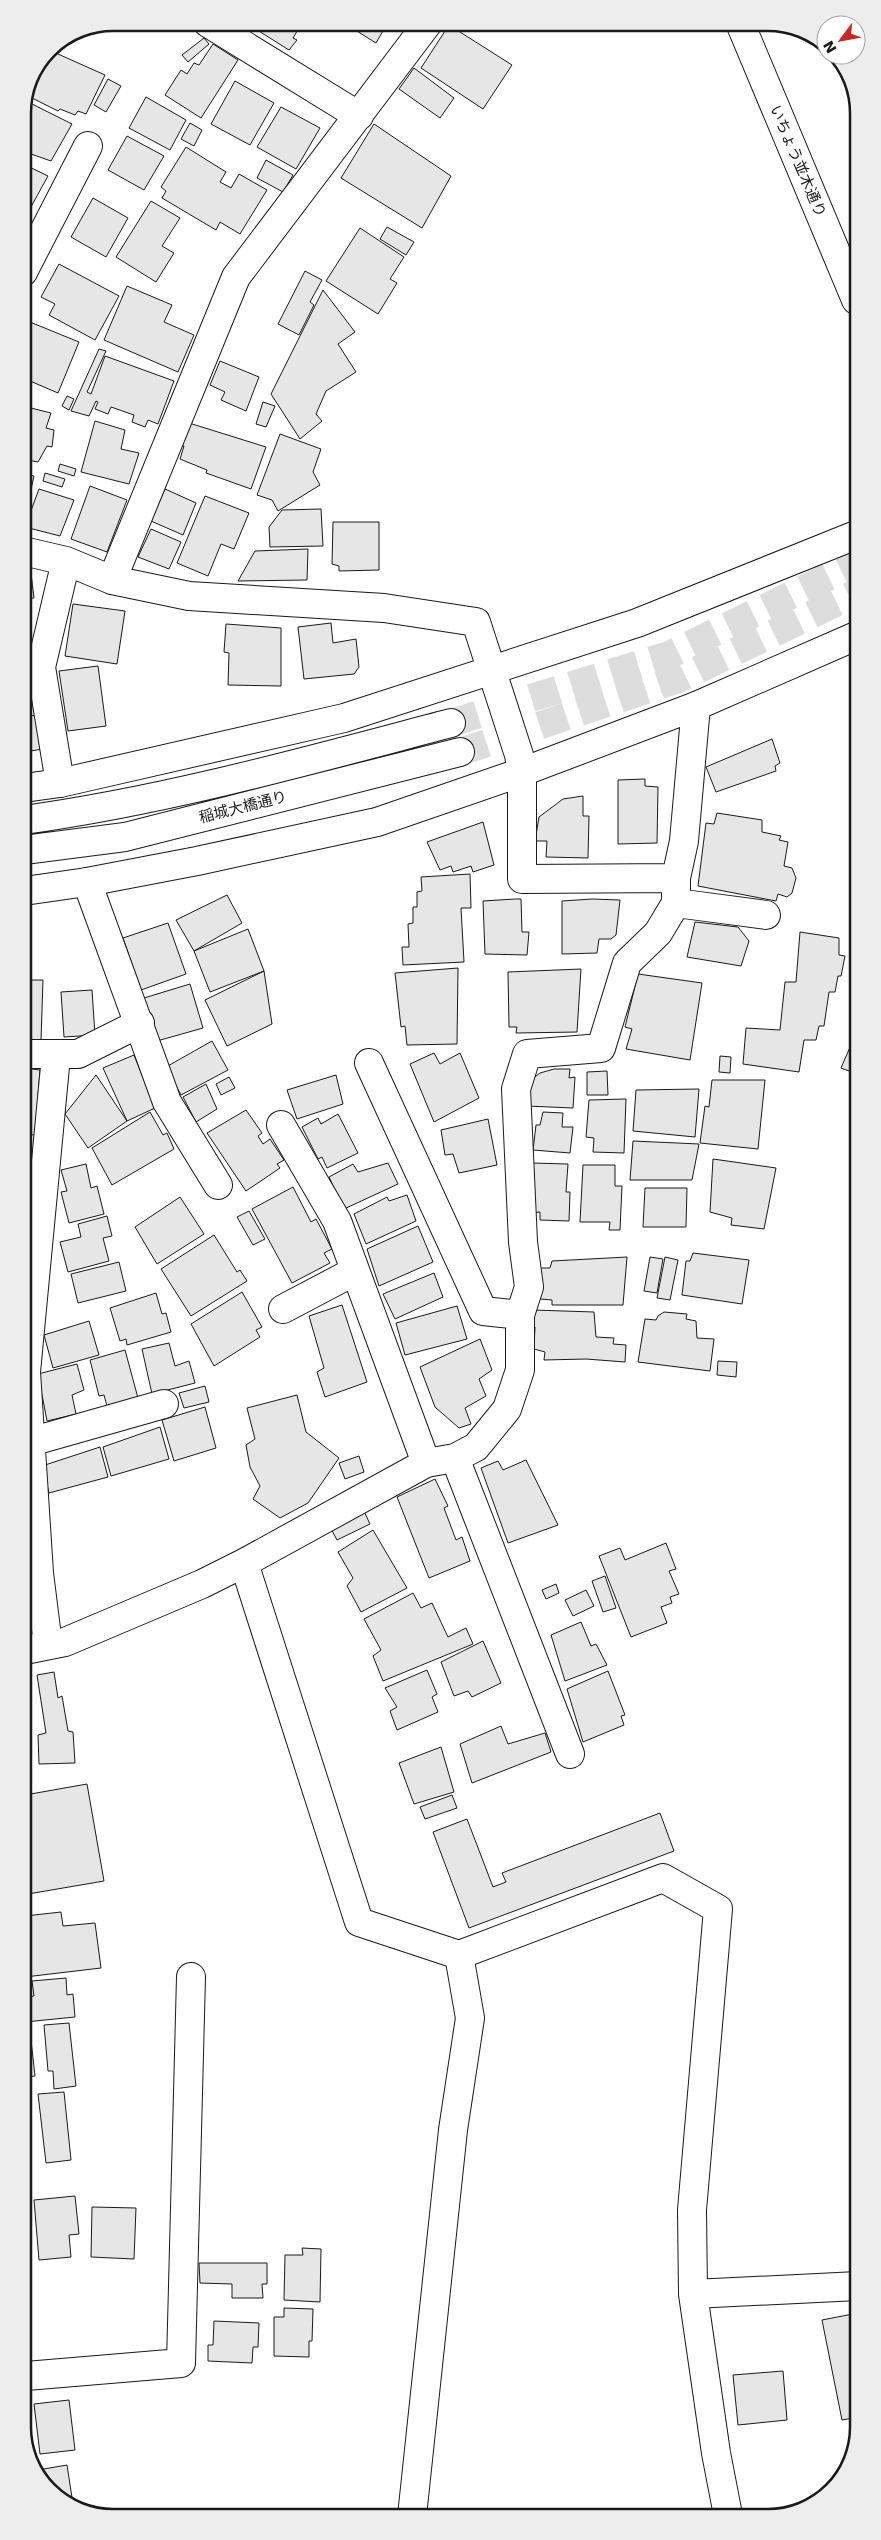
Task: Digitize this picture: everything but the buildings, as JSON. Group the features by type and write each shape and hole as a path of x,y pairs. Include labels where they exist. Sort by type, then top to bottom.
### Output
{"street":[{"path":"222,31 359,116"},
{"path":"112,580 236,277 422,31"},
{"name":"いちょう並木通り","path":"743,31 850,286"},
{"path":"31,256 88,146"},
{"path":"31,787 60,784 344,718 637,624 850,538"},
{"path":"31,553 66,562 112,580 189,596 384,608 476,622 519,755 522,772 522,879 676,891 766,915"},
{"path":"60,784 41,667 66,562"},
{"path":"31,890 87,882 377,822 522,772 696,706 850,639"},
{"path":"31,1457 39,1574 36,1648 64,1642 244,1563 426,1463 455,1458 476,1447 507,1409 520,1370 520,1315 528,1287 523,1242 516,1089 527,1054 601,1048 627,964 658,933 676,891 684,841 696,706"},
{"name":"稲城大橋通り","path":"31,819 76,813 219,784 451,723"},
{"name":"稲城大橋通り","path":"31,849 124,837 460,752"},
{"path":"87,882 140,1023 167,1102 218,1185"},
{"path":"31,1054 56,1056 78,1054 140,1023"},
{"path":"31,1319 56,1056"},
{"path":"369,1063 483,1311 520,1315"},
{"path":"281,1125 337,1221 426,1463"},
{"path":"283,1309 355,1271"},
{"path":"31,1442 164,1404"},
{"path":"455,1458 570,1754"},
{"path":"244,1563 359,1922 459,1955 663,1878 718,1909 692,2210 693,2294 716,2453 727,2509"},
{"path":"413,2509 453,2130 470,2018 459,1955"},
{"path":"31,2376 182,2362 191,1977"},
{"path":"693,2294 850,2286"}],"tunnel":[{"path":"451,723 669,655 850,566"},
{"path":"460,752 679,679 850,596"}]}
